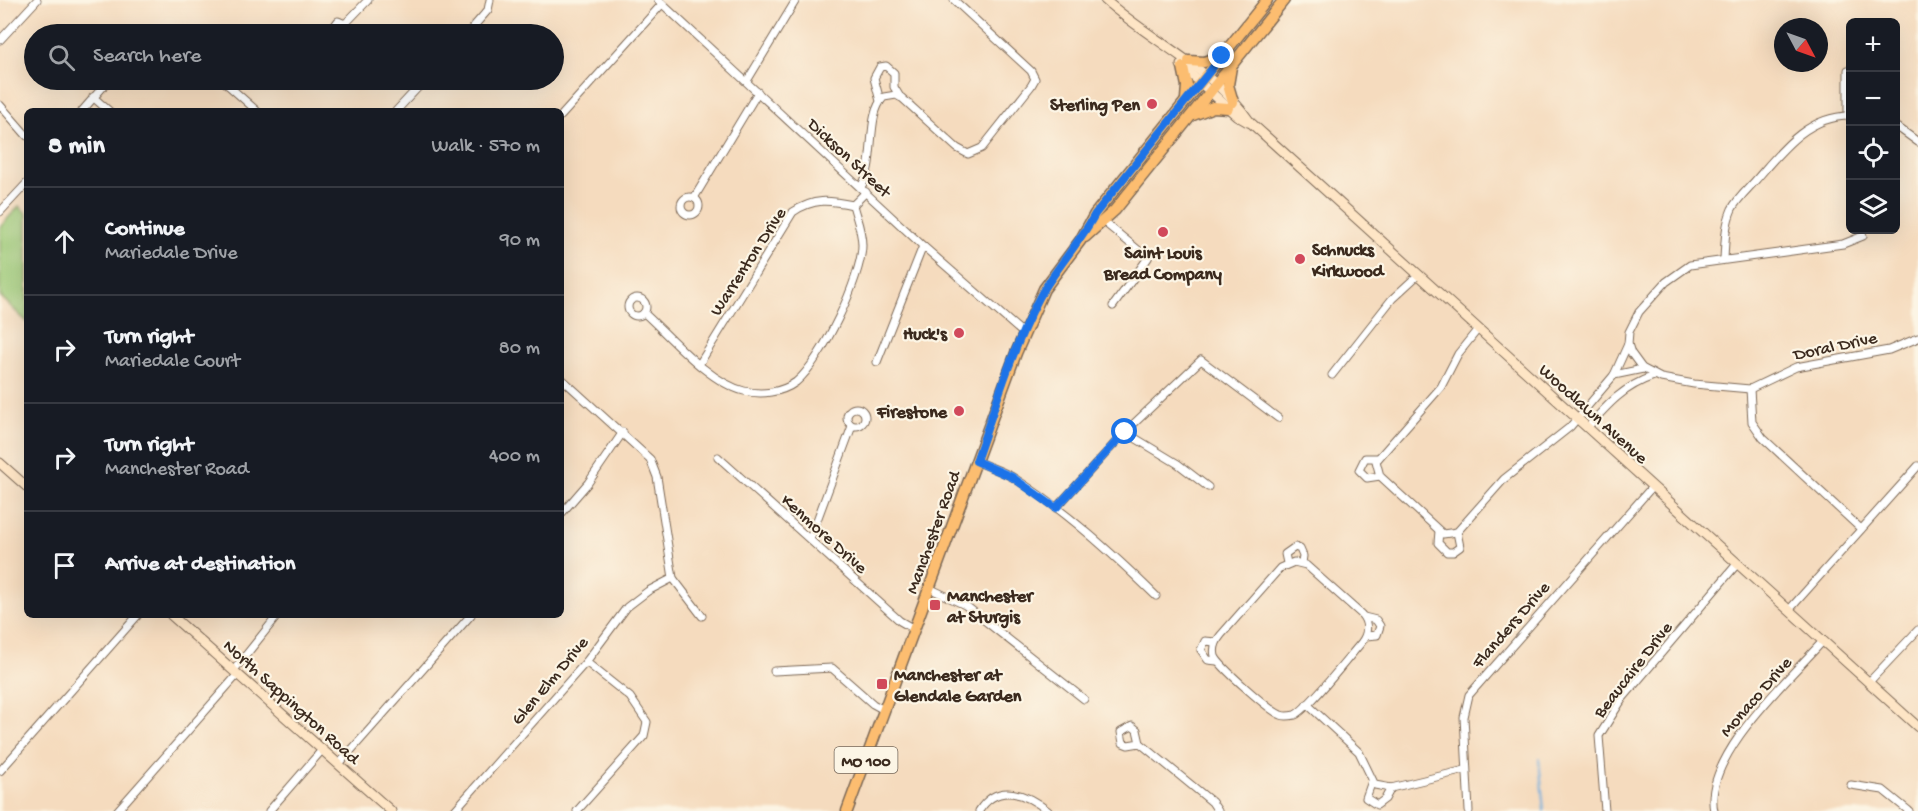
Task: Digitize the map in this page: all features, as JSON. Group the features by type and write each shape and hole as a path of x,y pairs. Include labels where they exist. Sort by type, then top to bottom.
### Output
{"main road":[{"name":"Manchester Road","path":"847,811 976,461 1024,334 1044,289 1080,241 1095,214 1267,0"},
{"name":"Manchester Road","path":"1080,241 1104,222 1284,0"},
{"path":"1186,101 1186,64 1204,62 1222,56"},
{"path":"1190,116 1213,107 1230,105 1228,85 1231,66"}],"street":[{"path":"0,40 37,0"},
{"path":"345,24 368,0"},
{"path":"747,81 796,0"},
{"path":"645,313 726,384 763,394 794,384 809,370 844,304 860,264 862,244 853,205 864,189 868,176 880,101 874,78 880,67 886,66 894,73 894,87 900,97 957,148 968,154 982,148 1025,96 1035,79 1029,69 954,0"},
{"name":"Woodlawn Avenue","path":"1106,0 1186,64 1918,727"},
{"path":"476,24 488,10 490,1"},
{"path":"564,113 660,2"},
{"name":"Dickson Street","path":"660,2 923,246 1024,334"},
{"path":"84,108 100,90"},
{"path":"233,90 254,108"},
{"path":"399,108 416,90"},
{"path":"694,198 758,92"},
{"path":"880,101 889,95 900,97"},
{"path":"93,97 106,108"},
{"path":"0,105 24,133"},
{"path":"1724,259 1726,230 1733,207 1805,130 1825,119 1846,116"},
{"path":"1900,129 1918,142"},
{"path":"0,212 24,186"},
{"name":"Warrenton Drive","path":"700,363 793,212 807,203 821,200 853,205"},
{"path":"1104,222 1148,258 1113,306"},
{"path":"1478,329 1458,354 1441,387 1378,458 1377,471 1380,476 1438,531 1447,534 1457,532 1504,479 1563,435 1577,419 1614,375 1628,344 1632,323 1666,282 1690,265 1843,244 1863,237"},
{"path":"877,362 923,246"},
{"path":"1332,375 1364,337 1373,321 1418,275"},
{"name":"Doral Drive","path":"1750,389 1796,367 1889,350 1918,338"},
{"path":"1628,344 1643,369 1654,376 1694,384 1750,389 1752,422 1763,438 1862,529"},
{"path":"1056,508 1125,432 1201,360 1278,417"},
{"path":"1614,375 1643,369"},
{"path":"1587,428 1617,394 1629,386 1654,376"},
{"path":"564,381 623,432 650,459 656,469 673,578 702,616"},
{"path":"810,539 852,426"},
{"path":"564,511 588,483 623,432"},
{"path":"1125,432 1178,464 1208,487"},
{"name":"Kenmore Drive","path":"718,457 900,621 914,630"},
{"path":"1378,458 1365,458 1359,470 1367,478 1380,476"},
{"path":"976,461 1012,477 1056,508 1111,552 1156,596"},
{"path":"1789,610 1918,466"},
{"path":"2,469 24,485"},
{"name":"Flanders Drive","path":"1469,811 1465,770 1464,717 1469,695 1652,487"},
{"path":"1438,531 1438,543 1447,552 1453,552 1460,547 1457,532"},
{"path":"1364,617 1367,624 1366,636 1297,714 1282,716 1216,657 1216,642 1294,563 1364,617 1376,620 1380,626 1377,635 1366,636"},
{"name":"Beaucaire Drive","path":"1605,811 1599,736 1623,698 1737,564"},
{"name":"Glen Elm Drive","path":"454,811 586,662 627,607 648,591 673,578"},
{"path":"929,588 965,605 1084,699"},
{"path":"0,771 135,618"},
{"name":"North Sappington Road","path":"174,618 392,811"},
{"path":"117,811 236,672 276,618"},
{"path":"339,764 468,618"},
{"path":"1869,682 1918,630"},
{"name":"Monaco Drive","path":"1714,811 1717,772 1731,745 1823,640"},
{"path":"1216,642 1205,641 1201,650 1208,660 1216,657"},
{"path":"577,811 644,736 648,722 630,697 586,662"},
{"path":"774,671 832,668 873,704 884,710"},
{"path":"1307,704 1359,752 1375,785 1391,788 1465,770"},
{"path":"1140,743 1212,802 1218,811"},
{"path":"269,811 322,750"},
{"path":"1372,781 1366,798 1377,805 1385,799 1391,788"},
{"path":"1851,785 1883,790 1909,811"},
{"path":"979,811 994,797 1016,793 1025,795 1048,811"}],"green space":[{"path":"19,206 24,211 24,319 0,296 0,227"}],"waterway":[{"path":"1539,759 1544,811"}],"place":[{"name":"Sterling Pen","path":"1152,104"},
{"name":"Saint Louis Bread Company","path":"1163,232"},
{"name":"Schnucks Kirkwood","path":"1300,259"},
{"name":"Huck's","path":"959,333"},
{"name":"Firestone","path":"959,411"},
{"name":"Manchester at Sturgis","path":"935,605"},
{"name":"Manchester at Glendale Garden","path":"882,684"}],"route":[{"path":"1125,432 1056,508 1012,477 976,461 1024,334 1044,289 1080,241 1095,214 1222,56"}]}
